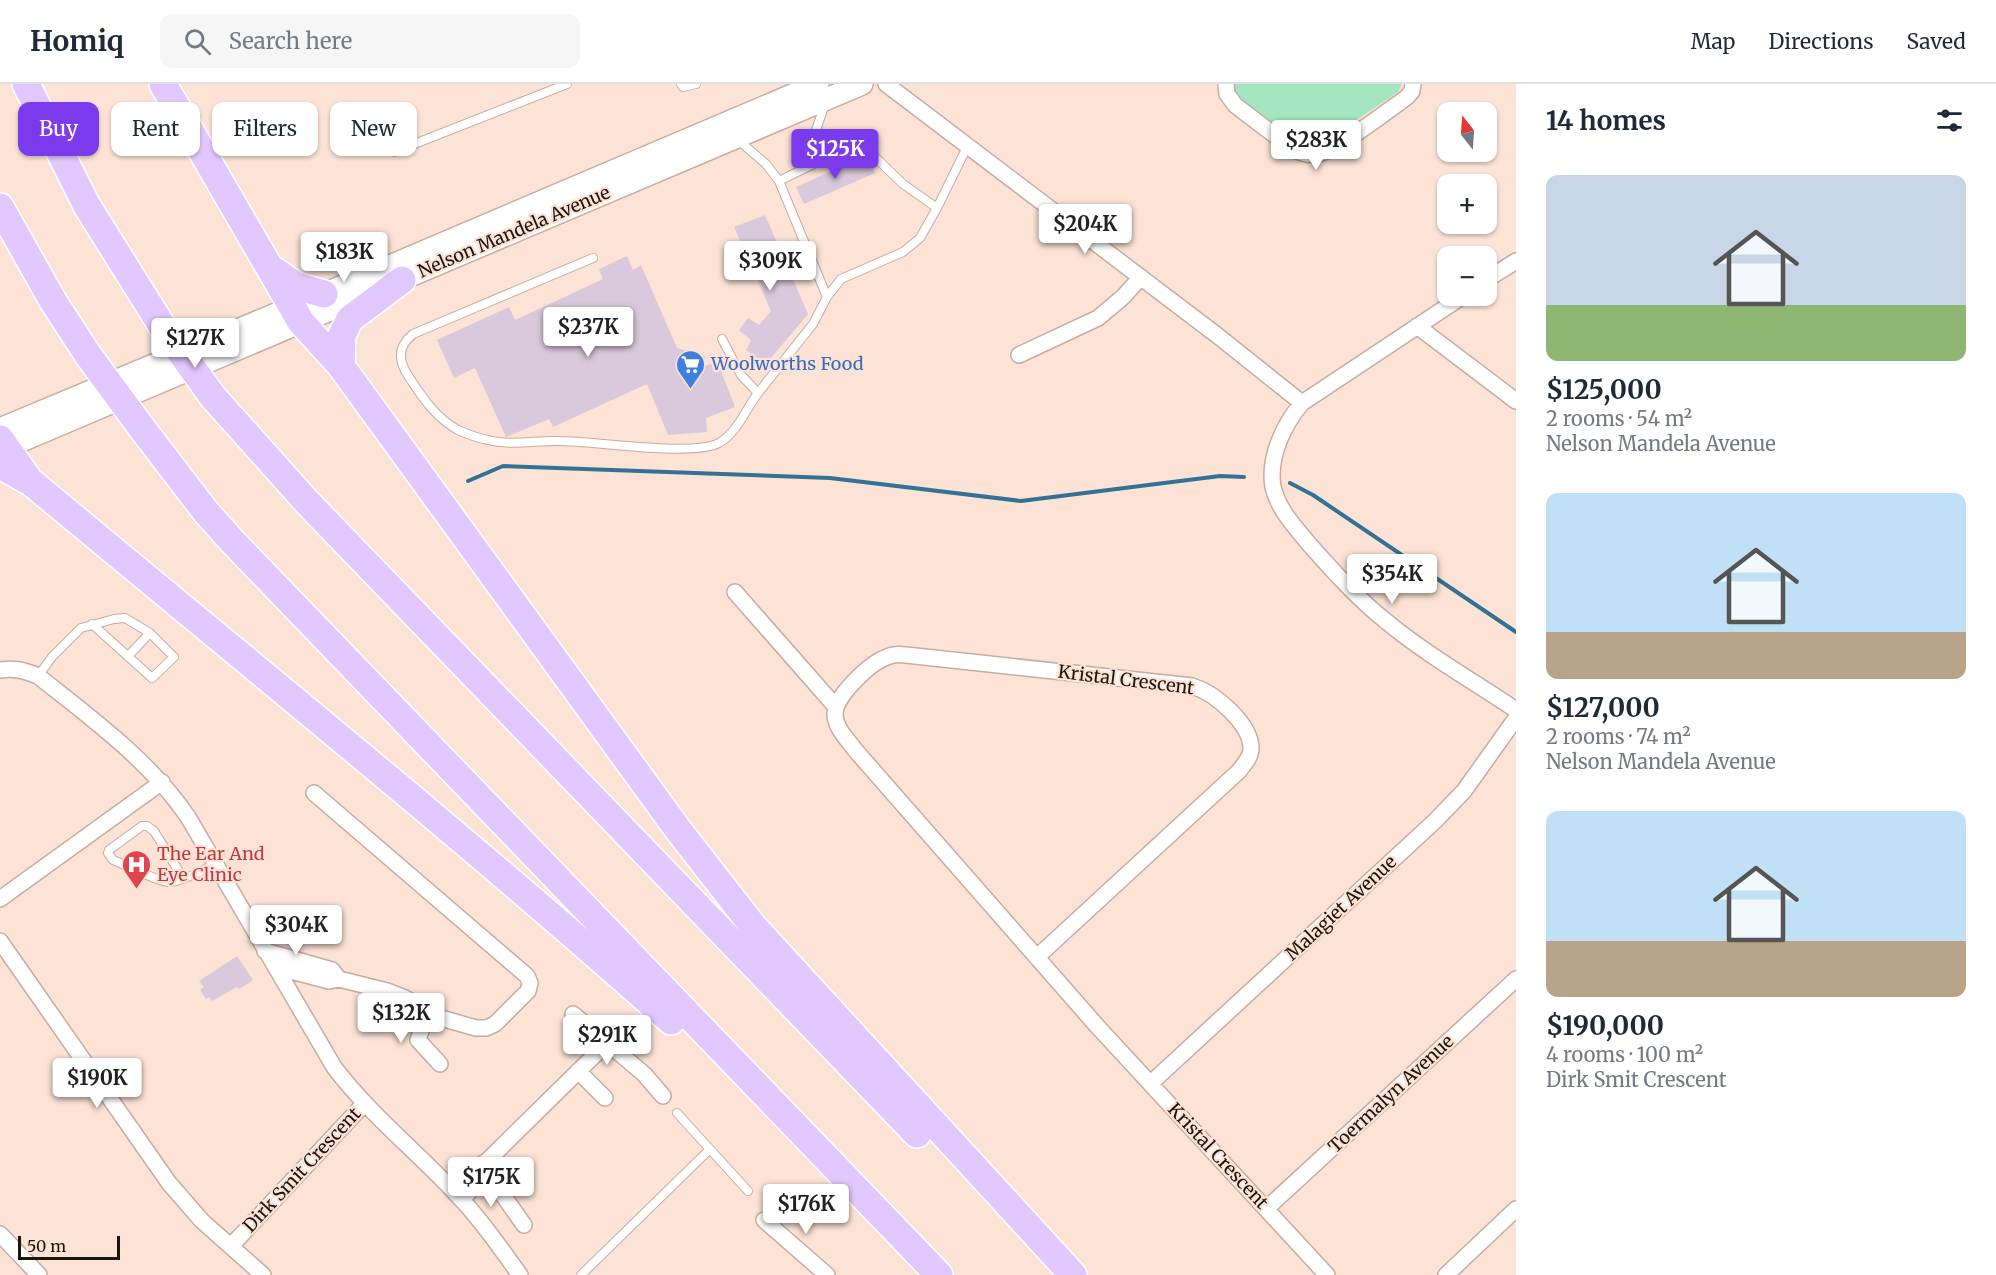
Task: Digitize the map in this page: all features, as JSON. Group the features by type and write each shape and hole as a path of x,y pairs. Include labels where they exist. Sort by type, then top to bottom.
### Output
{"highway":[{"path":"26,84 87,206 162,326 213,398 306,501 1054,1275"},
{"path":"163,84 297,314 340,366 679,831 753,926 1073,1275"},
{"path":"0,207 53,301 88,355 200,504 232,541 939,1275"},
{"path":"269,266 296,286 324,294"},
{"path":"340,366 342,335 350,319 402,280"},
{"path":"1,446 32,483 374,765 702,1048 761,1092"}],"street":[{"name":"Nelson Mandela Avenue","path":"297,314 324,294 822,92 862,84"},
{"path":"886,84 1141,276 1302,403"},
{"path":"1226,84 1227,94 1235,105 1294,150 1315,155 1336,146 1407,97 1412,92 1413,84"},
{"name":"Nelson Mandela Avenue","path":"1,446 297,314 402,280 736,138 822,92"},
{"path":"1497,273 1516,261"},
{"path":"1019,355 1098,318 1123,297 1141,276"},
{"path":"1448,306 1302,403 1285,426 1274,458 1273,480 1277,499 1292,524 1321,558 1386,622 1516,710"},
{"path":"1417,326 1516,401"},
{"name":"Kristal Crescent","path":"735,592 836,707"},
{"name":"Kristal Crescent","path":"1037,957 1239,771 1249,759 1251,750 1249,738 1240,722 1212,695 1192,686 898,654 884,658 864,673 841,696 836,707 835,716 838,725 856,751 1037,957 1327,1275"},
{"path":"0,670 10,668 24,670 38,676 162,782 188,817 325,1054 343,1080 364,1104 456,1194 493,1237 520,1275"},
{"name":"Malagiet Avenue","path":"1151,1083 1435,821 1464,791 1516,718"},
{"path":"0,899 162,782"},
{"path":"276,967 329,981 339,979 397,994 441,1018 476,1028 486,1028 495,1024 528,991 530,982 527,976 314,793"},
{"name":"Dirk Smit Crescent","path":"0,941 169,1183 202,1221 231,1246 364,1104"},
{"path":"266,951 332,970 339,979"},
{"name":"Toermalyn Avenue","path":"1266,1209 1516,979"},
{"path":"428,1010 418,1040 440,1064"},
{"path":"573,1014 644,1074 663,1096"},
{"path":"456,1194 477,1184 486,1166 606,1044"},
{"path":"578,1071 605,1098"},
{"path":"486,1166 524,1225"},
{"path":"1446,1275 1516,1209"},
{"path":"764,1220 827,1275"},
{"path":"0,1234 39,1275"},
{"path":"231,1246 263,1275"}],"lane":[{"path":"417,143 567,84"},
{"path":"681,84 682,87 688,87 696,84"},
{"path":"814,163 815,133 822,92"},
{"path":"736,138 766,164 779,181 827,297"},
{"path":"593,258 413,334 407,339 400,354 401,364 432,410 457,429 489,441 559,440 669,448 715,445 734,429 758,393 813,324 827,297 844,277 909,248 920,238 968,145"},
{"path":"779,181 847,149 865,151 873,155 903,184 937,208"},
{"path":"722,339 741,375 758,393"},
{"path":"38,676 52,657 81,628 92,624 125,618 150,633 174,657 152,678 92,624"},
{"path":"128,656 150,633"},
{"path":"183,878 154,831 147,826 142,826 109,850 108,853 113,860 166,882 183,878 215,865"},
{"path":"677,1113 748,1191"},
{"path":"581,1275 709,1150"}],"green space":[{"path":"1235,84 1402,84 1398,92 1325,141 1309,144 1290,137 1261,116 1237,96"}],"building":[{"path":"863,157 869,160 875,173 804,204 796,187"},
{"path":"765,215 808,314 760,371 748,363 753,355 746,350 751,340 739,330 748,318 759,325 771,311 734,227"},
{"path":"627,256 633,270 641,265 677,348 705,356 703,367 717,361 735,407 706,418 707,432 668,435 647,384 553,427 549,419 506,437 475,368 454,378 437,340 509,307 515,320 603,279 599,269"},
{"path":"237,956 253,980 212,1001 209,997 206,999 200,990 204,987 199,981"}],"waterway":[{"path":"468,481 503,466 830,478 1021,501 1220,476 1244,477"},
{"path":"1290,483 1313,495 1516,632"}],"place":[{"name":"Woolworths Food","path":"690,390"},
{"name":"The Ear And Eye Clinic","path":"136,890"}]}
